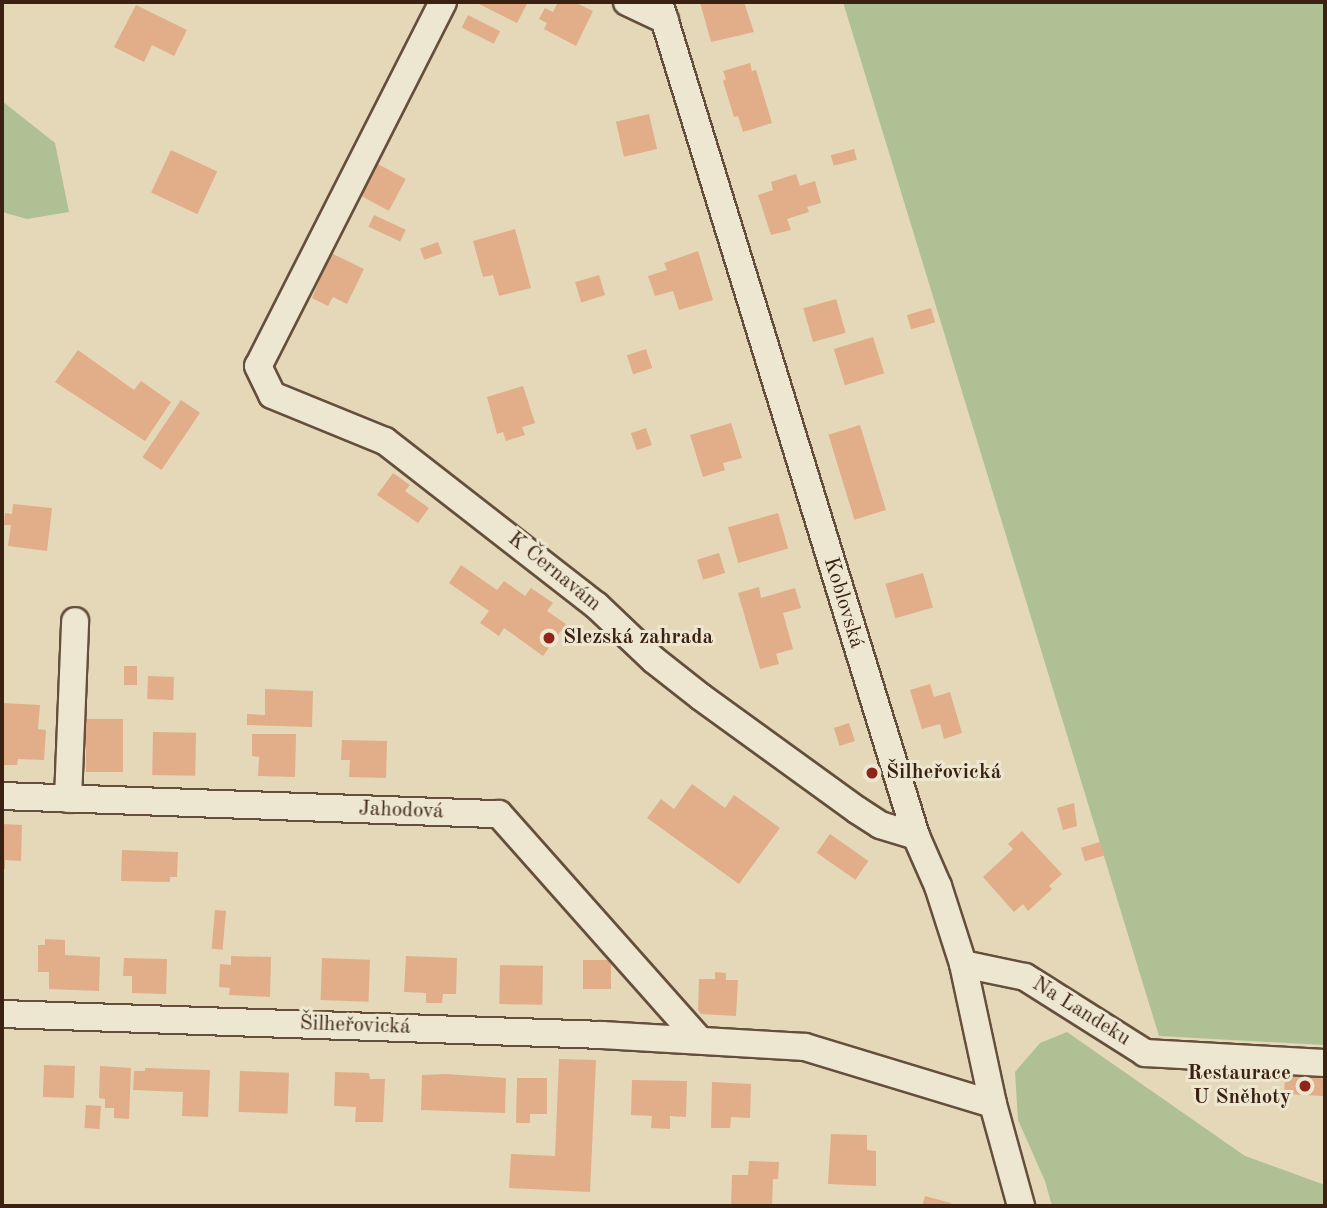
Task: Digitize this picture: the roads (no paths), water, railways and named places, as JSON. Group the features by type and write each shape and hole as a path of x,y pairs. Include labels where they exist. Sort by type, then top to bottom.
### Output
{"street":[{"name":"K Černavám","path":"443,2 258,366 272,395 384,441 596,604 654,660 701,697 880,825 916,836"},
{"path":"627,2 662,11"},
{"name":"Koblovská","path":"662,11 916,836 938,886 963,964 993,1104 1021,1206"},
{"path":"68,799 75,621"},
{"name":"Jahodová","path":"2,796 499,814 700,1040"},
{"name":"Na Landeku","path":"963,964 1026,977 1145,1053 1325,1063"},
{"name":"Šilheřovická","path":"2,1014 700,1040 805,1047 993,1104"}],"place":[{"name":"Slezská zahrada","path":"549,638"},
{"name":"Šilheřovická","path":"872,773"},
{"name":"Restaurace U Sněhoty","path":"1305,1086"}]}
